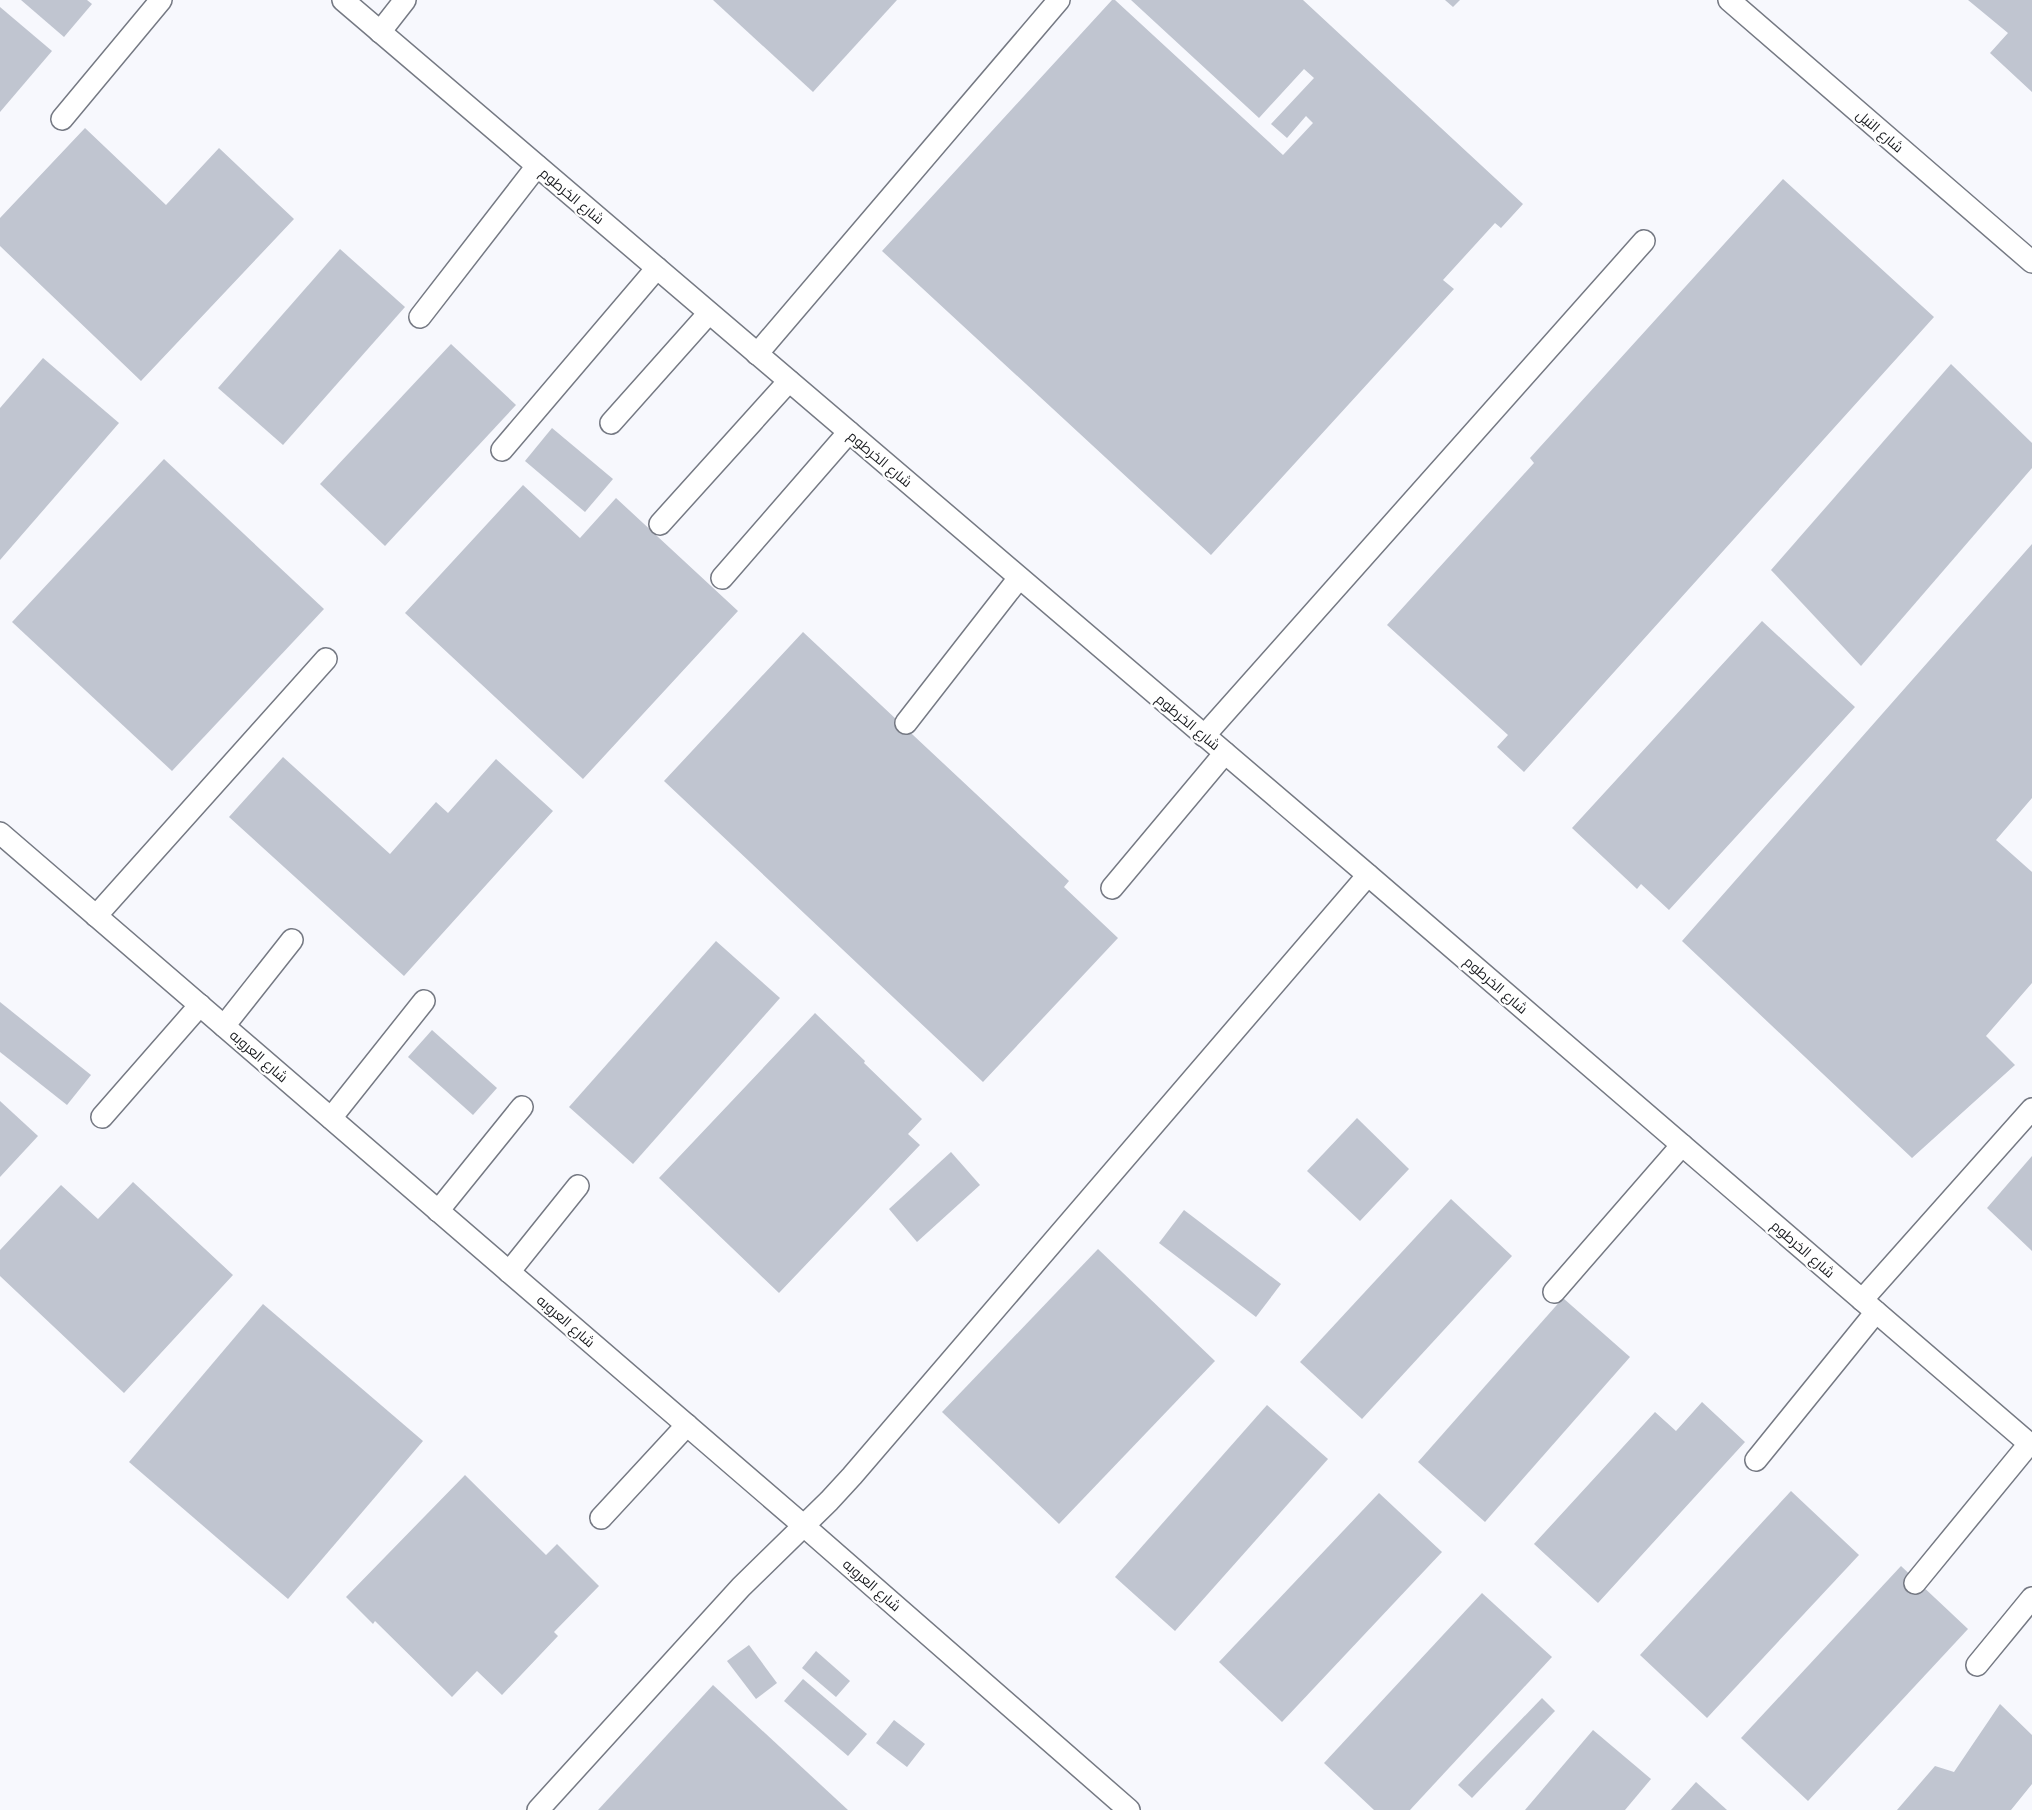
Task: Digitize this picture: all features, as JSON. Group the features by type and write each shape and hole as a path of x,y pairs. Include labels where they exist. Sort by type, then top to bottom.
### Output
{"lane":[{"path":"62,119 161,0"},
{"name":"شارع الخرطوم","path":"343,0 1368,875 2031,1445"},
{"path":"380,32 405,0"},
{"path":"757,354 1059,0"},
{"name":"شارع النيل","path":"1728,0 2032,262"},
{"path":"420,317 537,166"},
{"path":"1204,736 1644,241"},
{"path":"502,450 657,268"},
{"path":"611,424 708,313"},
{"path":"660,524 789,381"},
{"path":"722,578 849,432"},
{"path":"906,722 1019,578"},
{"path":"96,916 326,659"},
{"path":"1112,888 1225,753"},
{"name":"شارع العروبه","path":"0,833 804,1526 1130,1810"},
{"path":"538,1810 741,1588 852,1476 1368,875"},
{"path":"224,1026 292,940"},
{"path":"331,1118 424,1001"},
{"path":"102,1117 200,1006"},
{"path":"438,1210 522,1107"},
{"path":"1756,1460 1869,1306 2032,1109"},
{"path":"1554,1292 1682,1145"},
{"path":"509,1272 578,1186"},
{"path":"601,1518 687,1425"},
{"path":"1915,1583 2031,1445"},
{"path":"1977,1665 2032,1598"}],"building":[{"path":"21,0 87,0 92,4 64,37"},
{"path":"713,0 897,0 813,92"},
{"path":"1112,0 1115,0 1283,155 1313,123 1306,116 1287,138 1271,124 1314,78 1304,69 1259,118 1131,0 1303,0 1523,204 1501,228 1495,223 1443,280 1454,289 1211,555 882,251"},
{"path":"1445,0 1460,0 1453,7"},
{"path":"1968,0 2032,0 2032,92 1990,53 2008,33"},
{"path":"0,7 52,51 0,112"},
{"path":"85,128 166,205 219,148 294,219 141,381 0,246 0,218"},
{"path":"1783,179 1934,317 1524,772 1497,747 1508,735 1387,625 1534,463 1530,458"},
{"path":"340,249 405,307 283,445 218,388"},
{"path":"451,344 516,405 385,546 320,484"},
{"path":"43,358 119,423 0,560 0,408"},
{"path":"1951,364 2032,443 2032,468 1861,666 1771,570"},
{"path":"552,428 613,479 585,512 525,461"},
{"path":"164,459 324,609 172,771 12,622"},
{"path":"523,485 580,538 616,498 738,611 583,779 405,613"},
{"path":"2032,544 2032,798 1996,840 2032,872 2032,983 1986,1036 2015,1065 1912,1158 1682,941"},
{"path":"1762,621 1855,707 1669,910 1641,884 1637,889 1572,828"},
{"path":"803,632 1069,881 1064,887 1118,938 983,1082 664,781"},
{"path":"283,757 390,854 436,802 448,813 496,759 553,811 404,976 229,817"},
{"path":"716,941 780,998 633,1164 569,1107"},
{"path":"0,1002 91,1075 67,1105 0,1052"},
{"path":"815,1013 922,1119 908,1134 920,1145 779,1293 659,1178"},
{"path":"432,1030 497,1088 473,1115 408,1057"},
{"path":"0,1101 38,1136 0,1177"},
{"path":"1357,1118 1409,1169 1360,1221 1307,1171"},
{"path":"951,1152 980,1185 917,1242 889,1209"},
{"path":"2032,1156 2032,1251 1987,1208"},
{"path":"133,1182 233,1275 124,1393 0,1276 0,1250 61,1185 98,1219"},
{"path":"1451,1199 1512,1256 1362,1419 1300,1362"},
{"path":"1184,1210 1281,1284 1256,1317 1159,1243"},
{"path":"1098,1249 1215,1361 1059,1524 942,1412"},
{"path":"1563,1298 1630,1357 1485,1522 1418,1462"},
{"path":"263,1304 423,1441 288,1599 129,1462"},
{"path":"1702,1402 1745,1442 1598,1603 1534,1544 1655,1412 1676,1431"},
{"path":"1267,1405 1328,1459 1175,1631 1115,1577"},
{"path":"465,1475 546,1555 557,1544 599,1586 554,1632 558,1636 502,1695 477,1671 452,1697 375,1621 373,1624 346,1597"},
{"path":"1791,1491 1859,1555 1707,1718 1640,1655"},
{"path":"1379,1493 1442,1552 1282,1722 1219,1662"},
{"path":"1901,1566 1968,1629 1808,1801 1741,1738"},
{"path":"1482,1593 1552,1657 1410,1810 1374,1810 1324,1763"},
{"path":"749,1645 777,1683 756,1699 727,1661"},
{"path":"816,1651 850,1681 836,1697 802,1668"},
{"path":"803,1679 867,1734 848,1756 784,1701"},
{"path":"713,1685 848,1810 598,1810"},
{"path":"1542,1698 1555,1711 1472,1798 1458,1785"},
{"path":"2000,1704 2032,1735 2032,1784 2011,1810 1897,1810 1935,1766 1954,1772"},
{"path":"894,1720 925,1744 907,1767 876,1743"},
{"path":"1593,1730 1651,1779 1625,1810 1525,1810"},
{"path":"1696,1782 1727,1810 1671,1810"}]}
